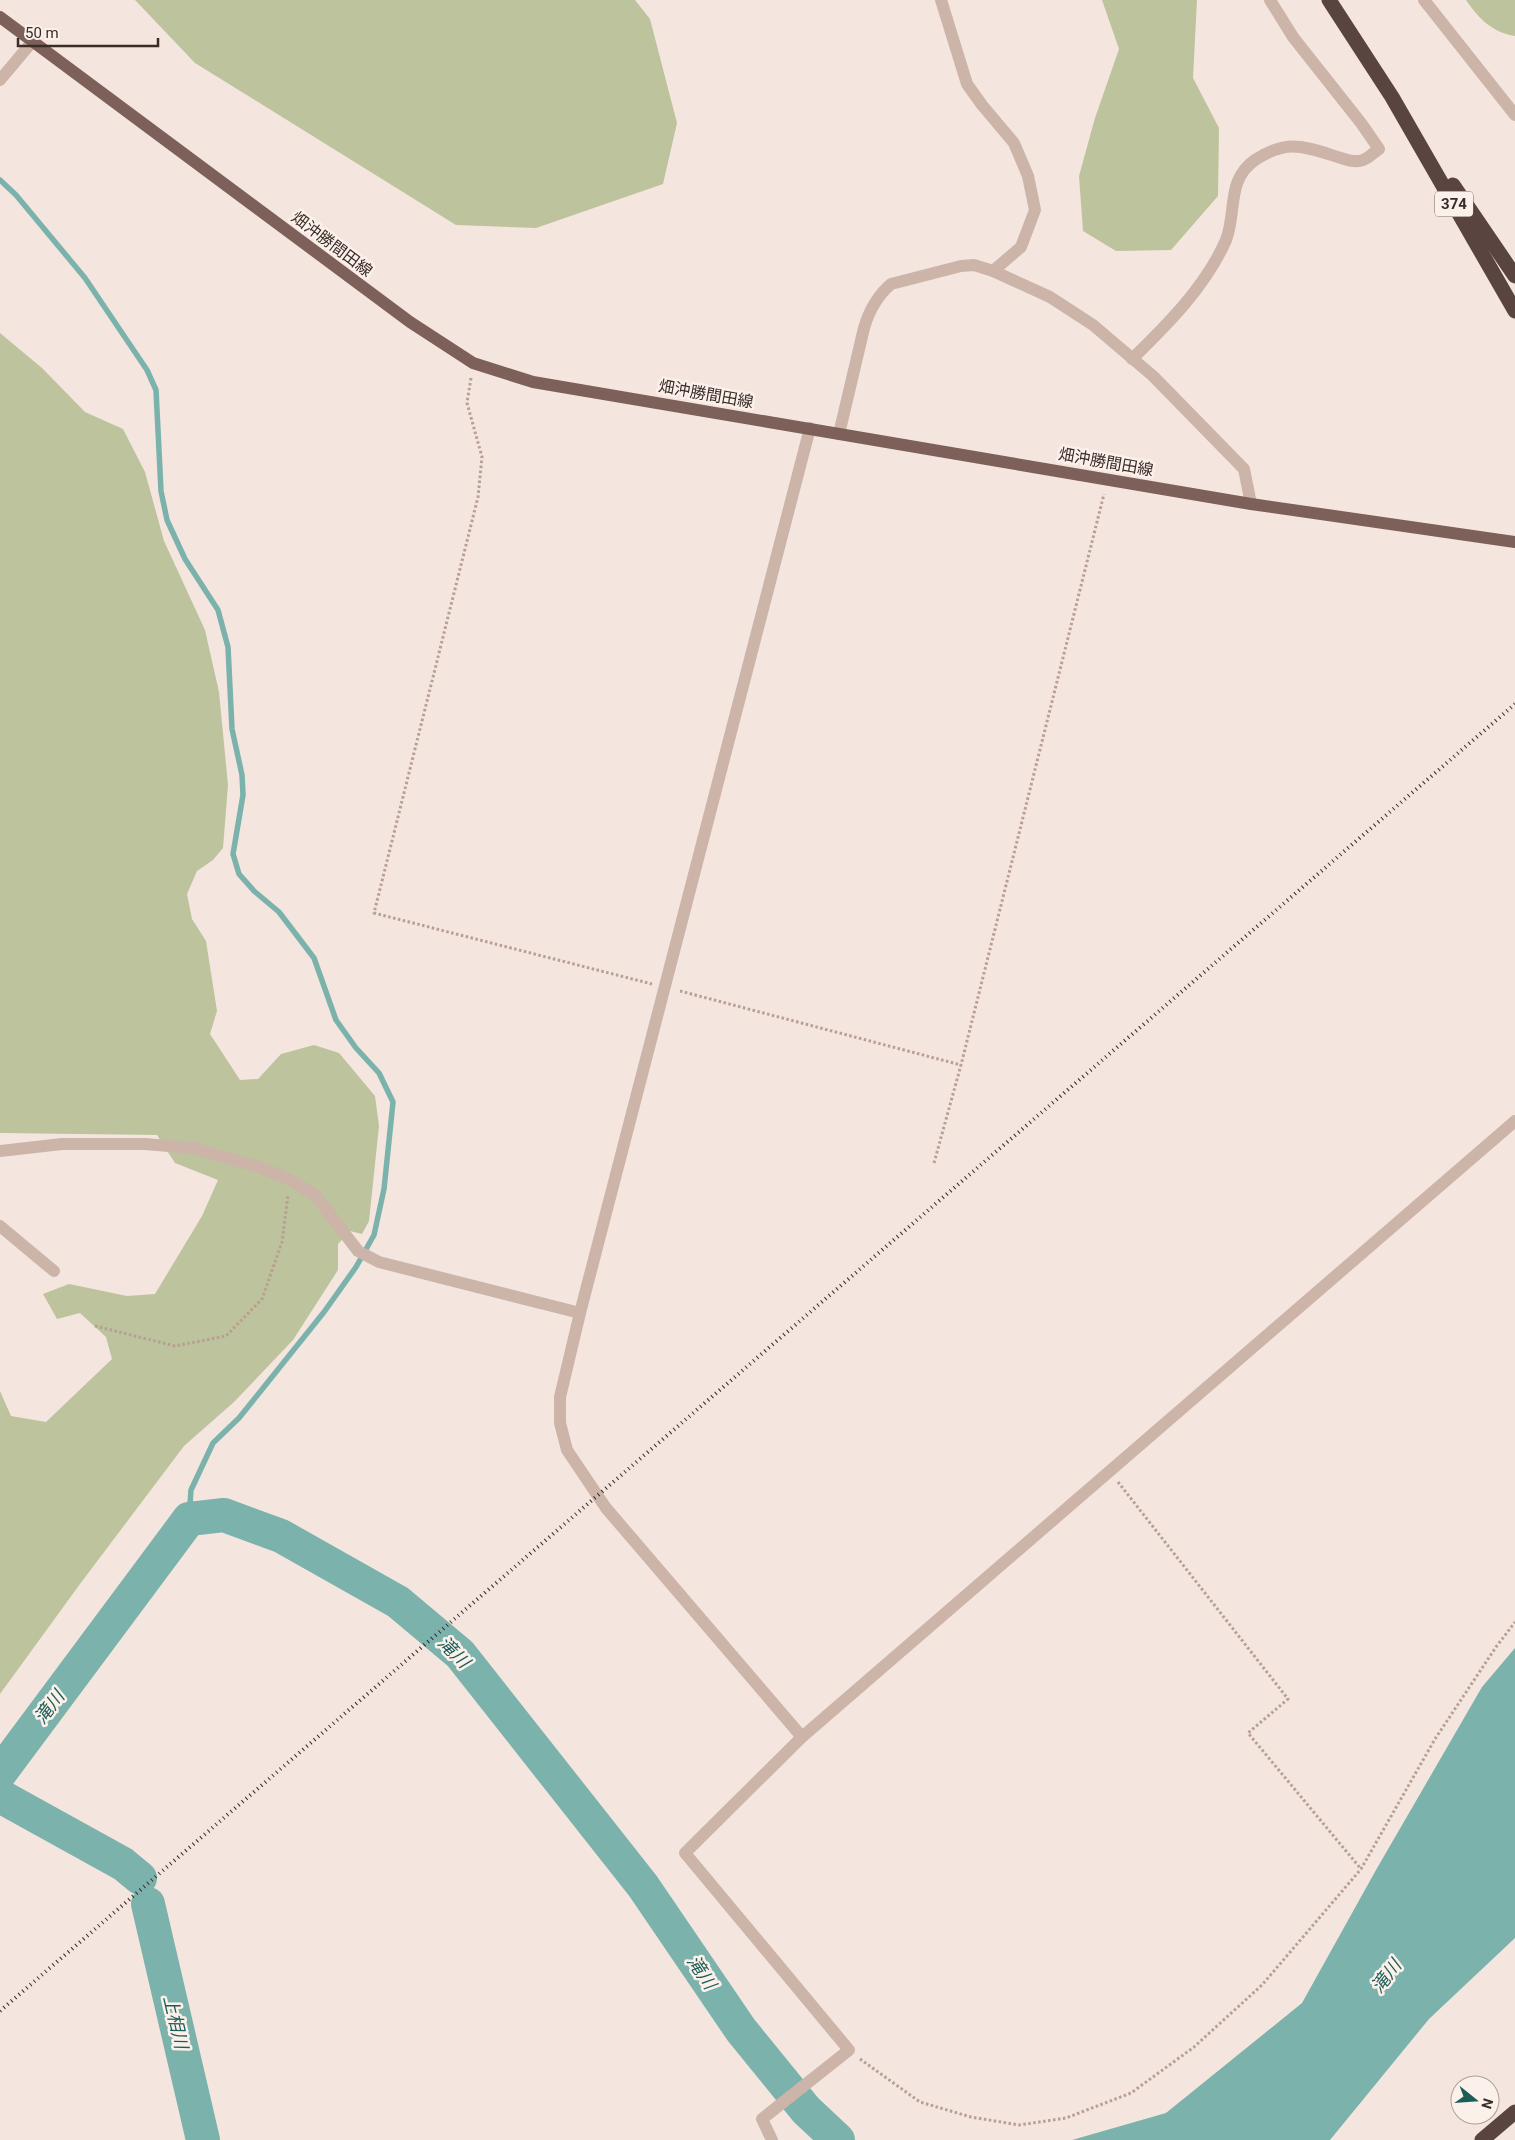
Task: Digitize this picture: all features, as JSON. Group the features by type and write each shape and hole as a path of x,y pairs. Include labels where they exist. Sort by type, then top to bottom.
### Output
{"highway":[{"name":"374","path":"1330,0 1392,98 1515,311"},
{"path":"1392,98 1515,276"},
{"path":"1482,2140 1515,2112"}],"main road":[{"name":"畑沖勝間田線","path":"0,17 410,322 473,363 533,382 1252,504 1515,542"}],"street":[{"path":"941,0 968,84 982,105 1014,143 1028,176 1036,210 1021,247 993,271"},
{"path":"1132,359 1162,329 1213,268 1227,238 1234,188 1241,173 1254,160 1286,146 1301,146 1352,161 1362,161 1379,149 1361,123 1293,37 1270,0"},
{"path":"1424,0 1515,115"},
{"path":"0,80 32,42"},
{"path":"840,434 864,328 869,312 881,292 891,284 961,266 974,265 993,271 1050,297 1093,325 1153,376 1244,469 1252,504"},
{"path":"802,1737 606,1508 567,1450 560,1423 560,1397 664,987 810,428"},
{"path":"772,2140 762,2119 845,2053 685,1854 802,1737 1515,1121"},
{"path":"0,1150 62,1144 145,1144 193,1148 259,1167 290,1180 315,1195 358,1251 379,1262 580,1313"},
{"path":"0,1226 54,1271"}],"path":[{"path":"473,363 467,403 482,456 478,497 374,913 961,1065"},
{"path":"934,1162 961,1065 1104,495 1106,478"},
{"path":"95,1326 175,1346 226,1336 262,1299 282,1242 290,1180"},
{"path":"1110,1472 1288,1699 1248,1733 1361,1869"},
{"path":"845,2053 920,2102 971,2117 1019,2125 1066,2118 1131,2093 1194,2047 1262,1985 1361,1869 1435,1739 1496,1647 1515,1622"}],"green space":[{"path":"135,0 635,0 650,19 677,123 663,184 536,228 456,225 195,63"},
{"path":"1102,0 1197,0 1193,78 1219,128 1218,196 1171,250 1116,251 1083,231 1079,176 1095,118 1119,49"},
{"path":"1466,0 1515,0 1515,36 1500,32 1487,24"},
{"path":"0,333 42,368 85,412 123,429 145,472 164,541 205,630 219,692 228,785 223,848 213,860 197,871 187,894 192,919 206,941 217,1011 210,1034 240,1080 258,1079 281,1054 314,1045 339,1053 375,1096 379,1126 369,1221 362,1234 350,1231 338,1244 338,1270 293,1340 234,1402 184,1446 0,1694 0,1391 11,1416 46,1422 112,1359 106,1337 80,1313 57,1319 43,1294 69,1284 127,1296 155,1294 202,1216 218,1180 175,1163 157,1135 0,1133"}],"water":[{"path":"1515,1648 1515,1938 1429,2019 1330,2140 1072,2140 1166,2113 1302,2003 1376,1870 1482,1687"}],"waterway":[{"path":"0,180 16,195 85,278 147,370 156,390 161,491 167,520 185,559 218,610 228,647 232,729 242,775 243,795 233,854 239,874 254,891 279,912 314,958 336,1020 356,1048 379,1073 393,1102 384,1189 374,1235 356,1267 324,1312 239,1418 213,1443 191,1490 189,1519"},
{"name":"滝川","path":"0,1773 189,1519 224,1515 281,1536 398,1602 460,1654 643,1886 741,2030 806,2110 838,2140"},
{"name":"上相川","path":"0,1796 123,1864 140,1878"},
{"name":"上相川","path":"148,1904 203,2140"}],"railway":[{"path":"0,2011 1515,704"}]}
